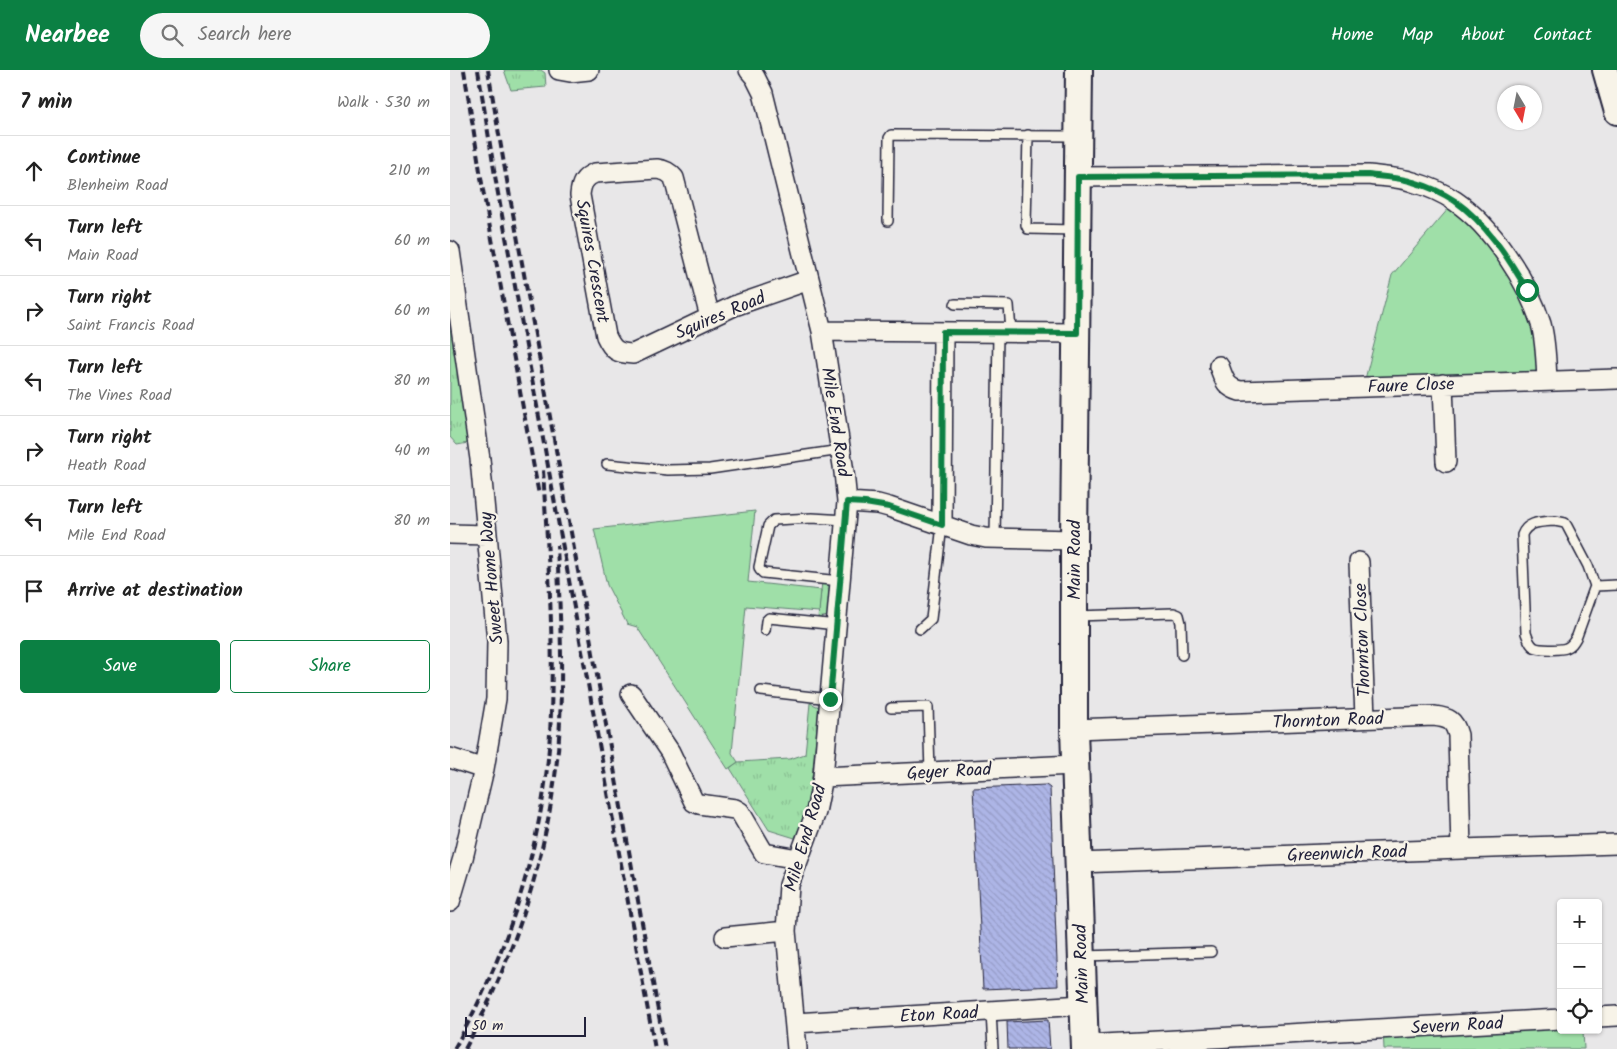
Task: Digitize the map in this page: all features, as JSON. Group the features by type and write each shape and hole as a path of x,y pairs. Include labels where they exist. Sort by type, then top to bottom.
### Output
{"main road":[{"name":"Main Road","path":"1079,70 1074,540 1074,765 1084,1047"}],"street":[{"path":"559,70 570,72 589,70"},
{"name":"Mile End Road","path":"749,70 755,77 763,94 822,331 847,511 823,777 816,812 789,884 786,931 797,1049"},
{"path":"1605,70 1617,112"},
{"name":"Squires Crescent","path":"632,354 620,353 611,346 606,336 580,195 580,187 588,176 595,173 657,169 667,171 674,178 710,317"},
{"path":"1078,177 1368,175 1412,182 1434,190 1455,201 1474,218 1504,252 1527,290 1541,325 1545,345 1547,381"},
{"name":"Sweet Home Way","path":"450,251 480,459 497,640 496,699 484,769 463,858 450,902"},
{"name":"Squires Road","path":"632,354 734,306 809,280"},
{"path":"822,331 1077,333"},
{"path":"942,525 943,332"},
{"name":"Faure Close","path":"1219,366 1225,381 1231,388 1240,391 1617,379"},
{"path":"1443,384 1446,462"},
{"path":"847,511 871,504 889,507 971,535 995,538 1074,540"},
{"path":"450,534 487,535"},
{"name":"Thornton Close","path":"1359,562 1364,718"},
{"path":"632,694 670,752 694,802 735,809 743,817 764,853 798,859"},
{"name":"Thornton Road","path":"1074,729 1364,718 1445,717 1456,727 1458,735 1461,849"},
{"path":"450,758 484,769"},
{"name":"Geyer Road","path":"823,777 1074,765"},
{"name":"Greenwich Road","path":"1078,863 1617,844"},
{"path":"725,937 786,931"},
{"name":"Eton Road","path":"795,1023 1083,1005"},
{"path":"1602,1017 1617,1016"},
{"name":"Severn Road","path":"1084,1047 1557,1019"}],"lane":[{"path":"888,221 889,138 891,135 1078,136"},
{"path":"1028,135 1026,225 1028,229 1078,230"},
{"path":"955,304 1009,305 1004,332 995,538"},
{"path":"607,464 668,470 710,470 840,450"},
{"path":"840,581 763,574 759,567 768,526 774,520 812,518 847,511"},
{"path":"1555,521 1565,523 1588,566 1594,586 1573,644 1561,649 1537,649 1533,647 1526,633 1522,543 1524,531 1532,524 1537,523 1555,521"},
{"path":"920,630 931,619 942,525"},
{"path":"1594,586 1617,585"},
{"path":"1074,616 1174,613 1179,615 1181,623 1182,655"},
{"path":"765,630 766,621 769,618 837,625"},
{"path":"761,691 830,699"},
{"path":"890,708 928,707 930,772"},
{"path":"1081,956 1211,952"},
{"path":"991,1011 993,1049"}],"green space":[{"path":"504,70 541,70 545,73 546,87 511,90"},
{"path":"1455,201 1527,289 1547,381 1363,387 1392,275"},
{"path":"450,320 468,443 457,445 450,437"},
{"path":"755,511 748,582 821,590 819,612 746,606 732,753 738,762 728,769 637,627 627,624 607,585 594,529"},
{"path":"822,582 831,585 828,616 818,618"},
{"path":"810,703 819,707 810,798 807,811 795,838 769,830 730,768 738,762 790,759 805,754"},
{"path":"1557,1019 1557,1034 1583,1034 1584,1049 1384,1049 1383,1029"}],"building":[{"path":"1046,785 1050,788 1058,986 983,989 973,788"},
{"path":"1048,1020 1050,1049 1008,1049 1007,1022"}],"railway":[{"path":"464,70 483,190 539,495"},
{"path":"478,70 497,188 655,1049"},
{"path":"488,70 665,1049"},
{"path":"454,1049 490,978 518,904 538,827 544,788 549,748 552,678 543,469"},
{"path":"465,1049 483,1014 514,941 537,867 546,828 558,750 561,699 557,545"}],"route":[{"path":"830,699 847,502 878,504 942,525 943,332 1077,333 1078,177 1368,175 1412,182 1434,190 1455,201 1474,218 1504,252 1527,290"}]}
